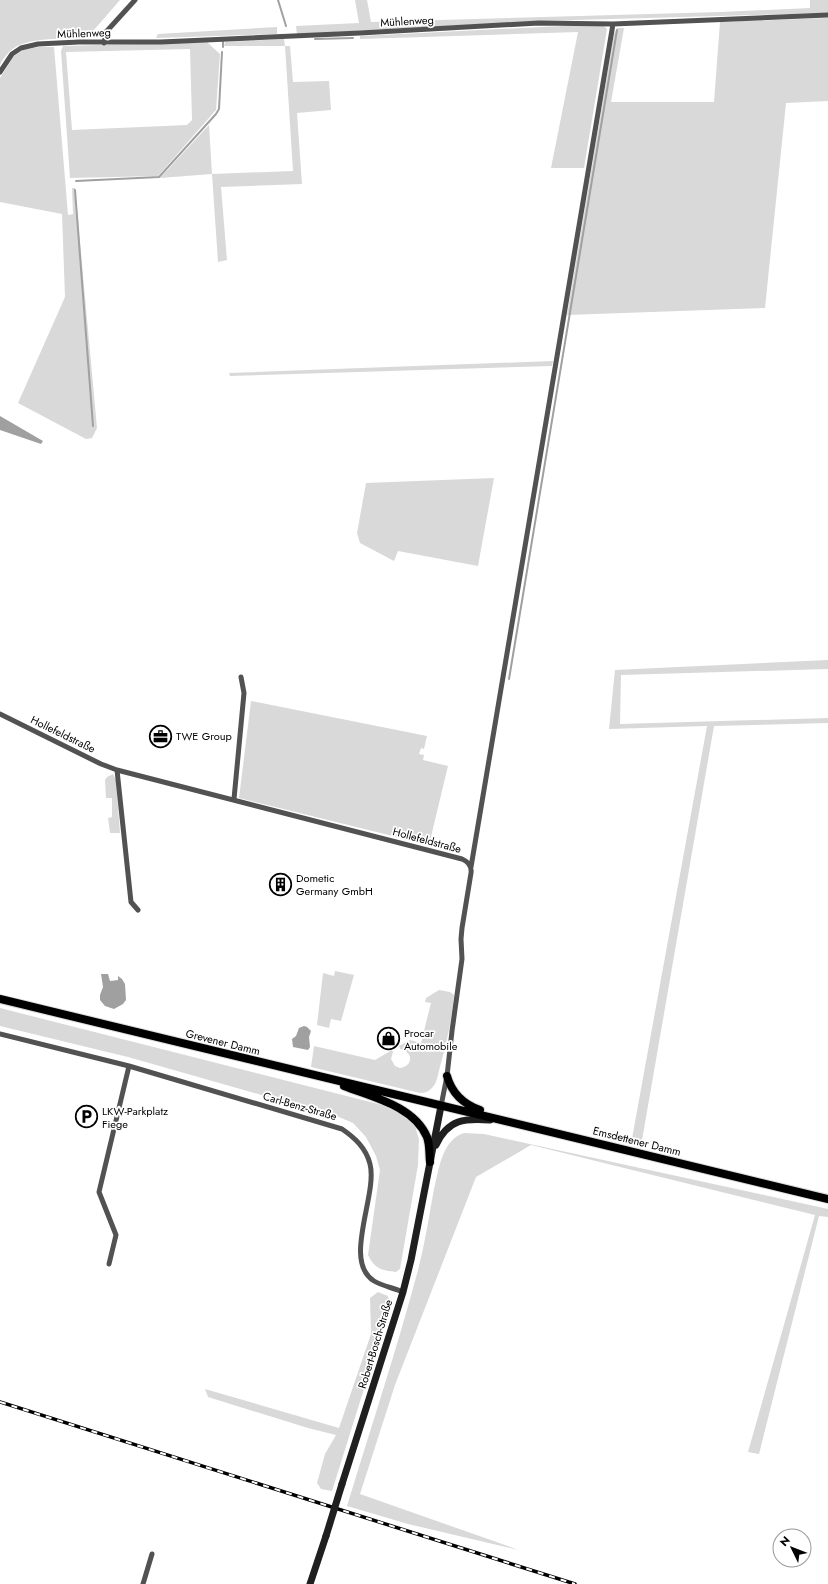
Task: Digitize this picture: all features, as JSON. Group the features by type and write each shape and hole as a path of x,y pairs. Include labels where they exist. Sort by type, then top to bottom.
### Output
{"main road":[{"name":"Grevener Damm","path":"0,999 442,1106"},
{"path":"315,1075 406,1112 418,1123 427,1138 430,1162"},
{"path":"447,1076 451,1088 466,1104 509,1122"},
{"name":"Emsdettener Damm","path":"442,1106 828,1199"}],"street":[{"path":"104,42 106,32 135,0"},
{"name":"Mühlenweg","path":"0,72 12,54 21,48 38,44 161,42 539,23 613,24 828,15"},
{"path":"442,1106 462,959 462,928 471,867 613,24"},
{"path":"234,799 244,693 241,676"},
{"name":"Hollefeldstraße","path":"0,714 101,764 118,770 462,859 468,862 471,867"},
{"path":"118,770 131,902 138,910"},
{"name":"Carl-Benz-Straße","path":"0,1034 129,1066 342,1129 359,1143 370,1163 372,1178 360,1247 362,1266 366,1273 374,1281 403,1292"},
{"path":"109,1264 116,1234 99,1192 129,1066"},
{"name":"Robert-Bosch-Straße","path":"310,1584 403,1292 411,1260 442,1106"},
{"path":"430,1162 441,1136 452,1125 471,1119 509,1122"},
{"path":"143,1584 152,1554"}],"shaded area":[{"path":"0,0 120,0 87,38 46,39 25,43 9,52 0,65"},
{"path":"355,0 367,0 371,22 810,8 810,0 828,0 828,13 539,21 297,34 296,26 359,23"},
{"path":"828,18 828,101 786,103 765,308 567,315 614,34 617,28 624,28 611,102 714,102 720,22"},
{"path":"602,24 607,29 584,168 551,168 578,32 360,39 360,36"},
{"path":"277,27 277,34 156,38 158,34"},
{"path":"284,39 285,46 224,46 225,42"},
{"path":"207,42 220,54 216,110 158,176 70,178 61,51 63,46","holes":["190,49 192,120 187,125 72,130 66,52"]},
{"path":"285,46 290,46 293,82 329,81 331,110 297,113 302,184 221,187 227,260 218,262 212,174 293,171"},
{"path":"39,47 54,47 68,215 73,214 72,188 75,188 97,428 92,438 86,439 18,403 65,297 62,214 0,202 0,78 14,56 23,50"},
{"path":"209,125 212,174 160,178"},
{"path":"553,361 552,366 230,376 229,373"},
{"path":"0,416 43,441 41,444 0,430"},
{"path":"494,478 478,566 398,551 394,561 360,543 357,533 366,483"},
{"path":"828,660 828,669 621,675 620,724 828,718 828,723 714,726 641,1146 631,1144 707,726 609,729 615,670"},
{"path":"251,701 427,736 424,749 421,748 419,754 424,755 423,760 448,766 429,845 239,798"},
{"path":"113,774 116,780 120,833 110,833 108,818 112,817 112,798 106,798 105,780"},
{"path":"335,971 354,975 341,1021 331,1019 329,1028 317,1025 323,973 334,976"},
{"path":"101,974 108,974 110,981 118,980 118,976 125,984 126,1000 123,1004 114,1009 105,1006 100,1000 103,987"},
{"path":"439,990 450,992 454,995 451,1021 438,1076 435,1084 429,1091 420,1093 311,1067 314,1046 375,1060 392,1050 393,1052 391,1059 395,1066 400,1068 405,1067 410,1062 410,1058 404,1050 400,1049 399,1046 410,1040 421,1043 431,1003 425,1002 426,998"},
{"path":"0,1008 382,1105 400,1111 414,1123 419,1139 418,1165 400,1269 396,1272 379,1268 373,1263 368,1255 380,1170 376,1156 366,1137 353,1123 339,1117 128,1057 0,1026"},
{"path":"304,1026 311,1031 309,1037 310,1047 308,1050 293,1047 292,1039 296,1036 299,1028"},
{"path":"464,1133 484,1134 828,1209 828,1217 819,1216 759,1454 748,1452 815,1215 531,1145 476,1177 395,1385 360,1494 519,1550 408,1524 347,1506 410,1300 425,1240 440,1164 446,1149 451,1142"},
{"path":"378,1292 388,1296 390,1306 332,1491 321,1489 317,1483 325,1454 336,1435 308,1428 208,1397 205,1389 339,1428 371,1334 370,1298"}],"waterway":[{"path":"278,0 286,26"},
{"path":"509,679 617,30"},
{"path":"315,39 353,38"},
{"path":"223,42 223,47"},
{"path":"76,181 159,177 219,109 222,52"},
{"path":"75,190 93,426"}],"railway":[{"path":"0,1402 575,1584"}],"place":[{"name":"TWE Group","path":"160,736"},
{"name":"Dometic Germany GmbH","path":"280,884"},
{"name":"Procar Automobile","path":"389,1039"},
{"name":"LKW-Parkplatz Fiege","path":"86,1117"}]}
